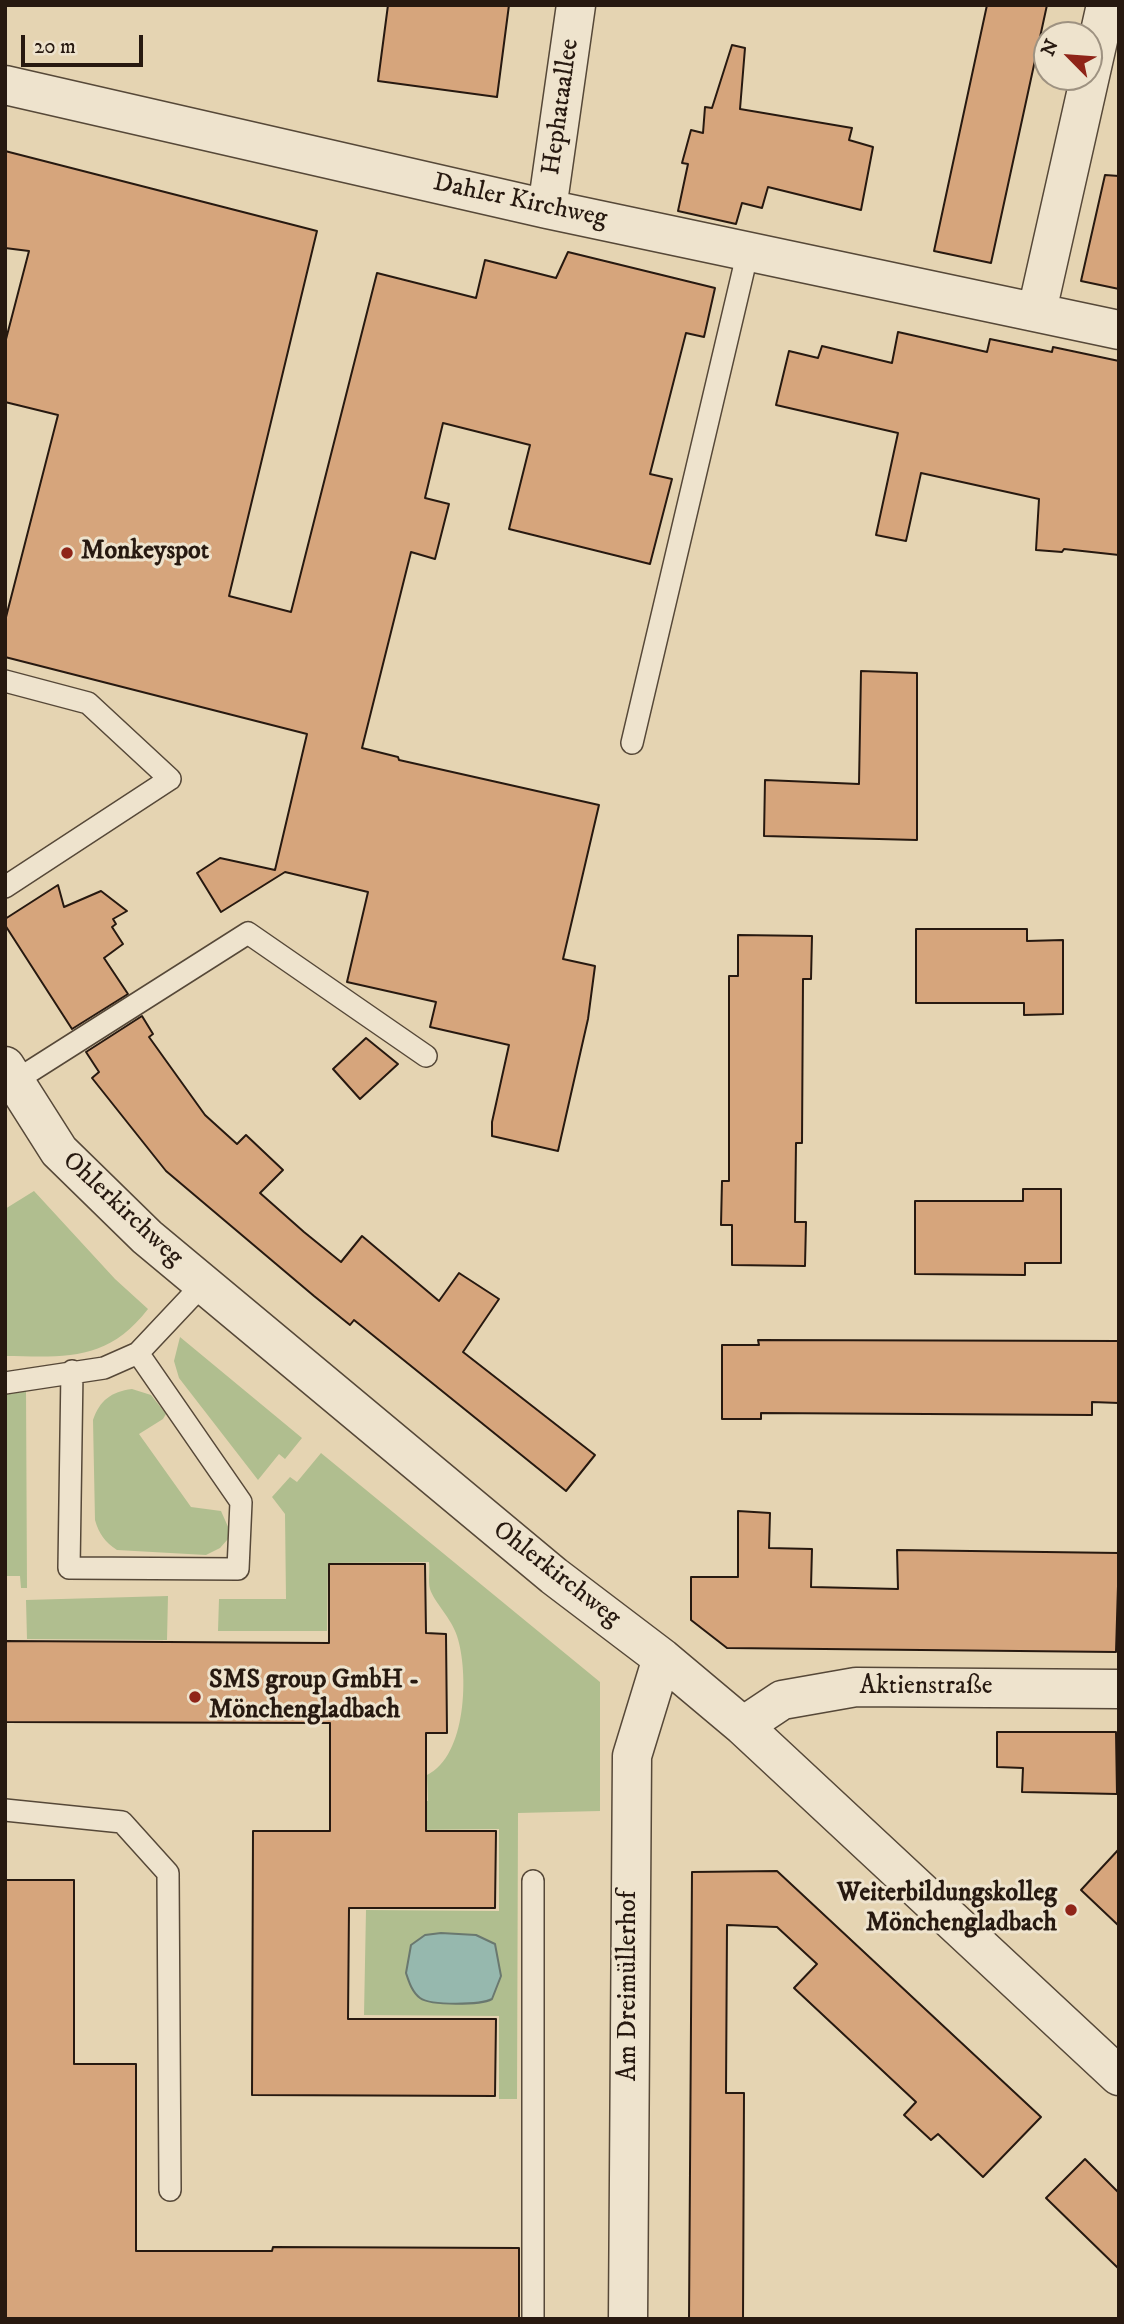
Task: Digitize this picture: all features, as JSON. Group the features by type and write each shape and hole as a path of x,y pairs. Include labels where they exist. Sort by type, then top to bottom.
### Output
{"street":[{"name":"Hephataallee","path":"547,208 576,5"},
{"path":"1037,311 1106,5"},
{"name":"Dahler Kirchweg","path":"5,85 547,208 1119,330"},
{"name":"Ohlerkirchweg","path":"10,1073 59,1151 147,1237 554,1576 662,1658 743,1726 1119,2076"},
{"name":"Am Dreimüllerhof","path":"628,2319 632,1756 662,1658"},
{"name":"Aktienstraße","path":"743,1726 782,1700 856,1687 1119,1689"}],"lane":[{"path":"632,743 748,251"},
{"path":"5,681 88,703 170,779 5,887"},
{"path":"10,1073 247,933 426,1056"},
{"path":"5,1382 104,1368 138,1353 203,1284"},
{"path":"72,1371 69,1568 238,1569 240,1502 138,1353"},
{"path":"5,1810 122,1822 168,1873 170,2190"},
{"path":"533,1881 533,2319"}],"green space":[{"path":"34,1191 115,1279 148,1309 117,1339 101,1347 66,1356 5,1356 5,1209"},
{"path":"180,1337 302,1438 285,1459 279,1454 258,1480 179,1378 174,1361"},
{"path":"5,1389 26,1389 27,1588 21,1588 20,1576 5,1576"},
{"path":"132,1389 151,1395 166,1414 163,1419 139,1434 191,1507 221,1511 229,1529 228,1539 220,1548 206,1555 117,1550 106,1541 98,1529 95,1520 93,1420 107,1398"},
{"path":"321,1453 600,1682 600,1811 518,1813 517,2099 499,2099 499,2016 364,2015 366,1910 499,1911 499,1829 405,1830 405,1801 428,1801 427,1775 440,1765 450,1750 462,1712 461,1652 455,1630 430,1589 429,1562 328,1563 327,1631 218,1631 219,1599 286,1599 285,1514 272,1497 290,1477 297,1482"},
{"path":"168,1596 167,1640 27,1639 26,1600"}],"water":[{"path":"425,1935 476,1935 495,1944 501,1976 492,1999 456,2004 426,2001 415,1993 406,1973 411,1945"}],"building":[{"path":"388,5 509,5 497,97 378,81"},
{"path":"987,5 1047,5 1044,21 1033,21 1033,70 991,263 934,251"},
{"path":"732,45 745,48 740,109 852,128 849,140 873,147 861,210 768,187 762,208 742,203 736,224 678,211 688,164 682,163 691,130 703,133 705,107 712,108"},
{"path":"5,151 317,231 229,596 291,612 377,273 476,298 485,260 556,278 568,252 715,288 704,337 686,333 650,474 672,479 650,564 509,529 530,445 443,423 425,498 449,504 435,559 411,552 362,748 398,757 399,760 599,805 563,959 595,966 588,1019 558,1151 492,1136 492,1122 509,1045 430,1027 436,1002 347,982 368,892 285,872 221,912 197,873 220,858 275,870 307,734 5,657 5,621 58,415 5,402 5,343 29,251 5,248"},
{"path":"1105,175 1119,176 1119,289 1081,281"},
{"path":"898,332 987,352 990,339 1052,352 1053,347 1119,361 1119,555 1064,549 1062,552 1036,550 1039,499 921,473 906,541 876,535 898,433 776,405 789,351 818,358 822,346 892,363"},
{"path":"861,671 917,673 917,840 764,836 765,780 859,784"},
{"path":"58,885 64,907 101,891 127,911 113,919 116,924 112,927 123,944 104,958 128,994 72,1029 5,925 5,919"},
{"path":"916,929 1027,929 1027,941 1063,940 1063,1014 1024,1015 1024,1003 916,1003"},
{"path":"738,935 812,936 811,979 803,979 802,1143 796,1143 795,1222 806,1222 805,1266 732,1265 732,1225 721,1225 722,1181 729,1181 729,976 738,976"},
{"path":"142,1016 153,1034 149,1037 205,1115 237,1144 246,1135 283,1170 260,1193 341,1262 362,1236 439,1301 459,1273 499,1299 463,1352 595,1455 566,1491 354,1320 350,1325 166,1171 92,1078 99,1072 86,1052"},
{"path":"366,1038 398,1064 360,1099 333,1069"},
{"path":"1023,1189 1061,1189 1061,1263 1025,1263 1025,1275 915,1274 915,1201 1023,1201"},
{"path":"758,1340 1119,1341 1119,1403 1092,1402 1092,1415 761,1413 761,1419 722,1419 722,1345 759,1345"},
{"path":"738,1511 770,1513 769,1548 812,1549 811,1587 898,1589 897,1550 1119,1553 1116,1652 727,1648 691,1620 691,1577 738,1577"},
{"path":"329,1564 425,1564 426,1633 446,1634 447,1733 426,1733 426,1831 496,1831 495,1908 349,1908 348,2019 496,2019 495,2096 252,2095 253,1831 330,1831 330,1723 5,1722 5,1641 329,1643"},
{"path":"997,1732 1116,1732 1117,1794 1022,1792 1023,1768 997,1767"},
{"path":"1119,1849 1119,1926 1081,1890"},
{"path":"777,1871 1041,2117 983,2177 938,2134 931,2140 904,2115 916,2102 794,1988 817,1964 777,1927 727,1925 726,2093 744,2093 743,2319 689,2319 692,1872"},
{"path":"5,1880 74,1880 74,2064 136,2064 136,2251 272,2251 273,2247 519,2248 519,2319 5,2319"},
{"path":"1085,2159 1119,2193 1119,2269 1046,2198"}],"place":[{"name":"Monkeyspot","path":"67,553"},
{"name":"SMS group GmbH - Mönchengladbach","path":"195,1697"},
{"name":"Weiterbildungskolleg Mönchengladbach","path":"1071,1910"}]}
